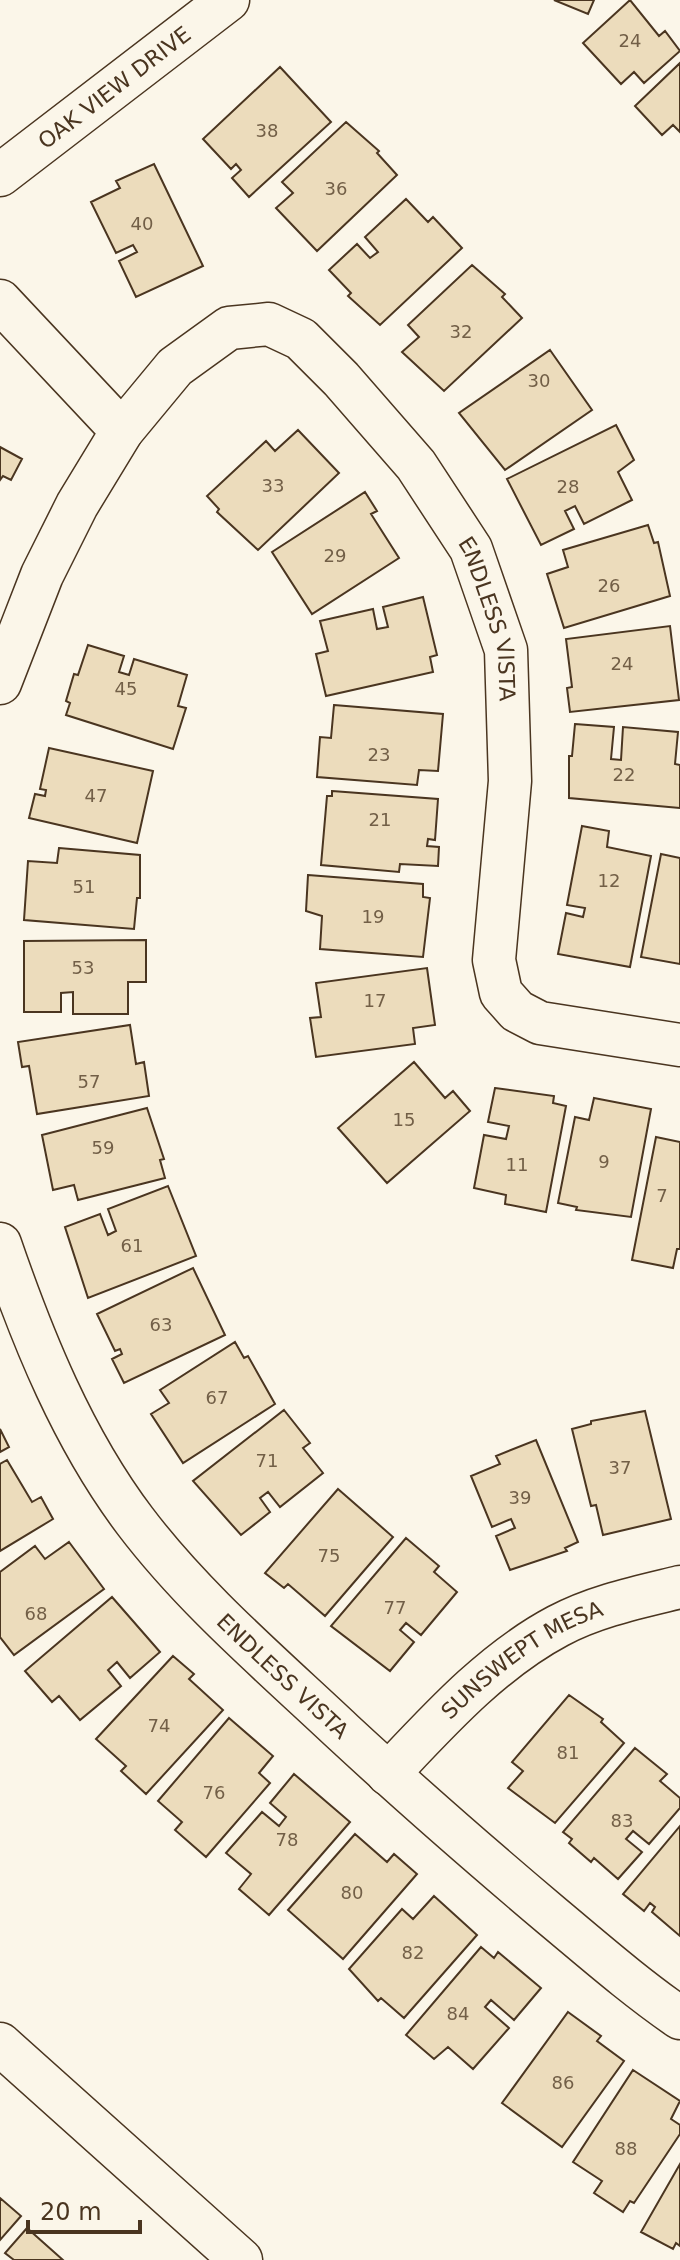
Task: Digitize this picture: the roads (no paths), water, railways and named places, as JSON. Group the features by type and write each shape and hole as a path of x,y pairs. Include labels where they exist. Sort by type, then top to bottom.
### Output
{"street":[{"name":"OAK VIEW DRIVE","path":"0,175 228,0"},
{"path":"0,301 122,431"},
{"name":"ENDLESS VISTA","path":"0,683 42,575 77,505 122,431 175,367 229,328 269,324 301,339 341,379 416,465 471,549 506,650 510,781 494,960 501,993 517,1011 540,1023 680,1045"},
{"name":"ENDLESS VISTA","path":"0,1244 24,1315 57,1390 135,1521 243,1638 388,1774 541,1906 680,2018"},
{"name":"SUNSWEPT MESA","path":"388,1774 500,1665 558,1626 622,1602 680,1587"},
{"path":"0,2044 241,2260"}]}
